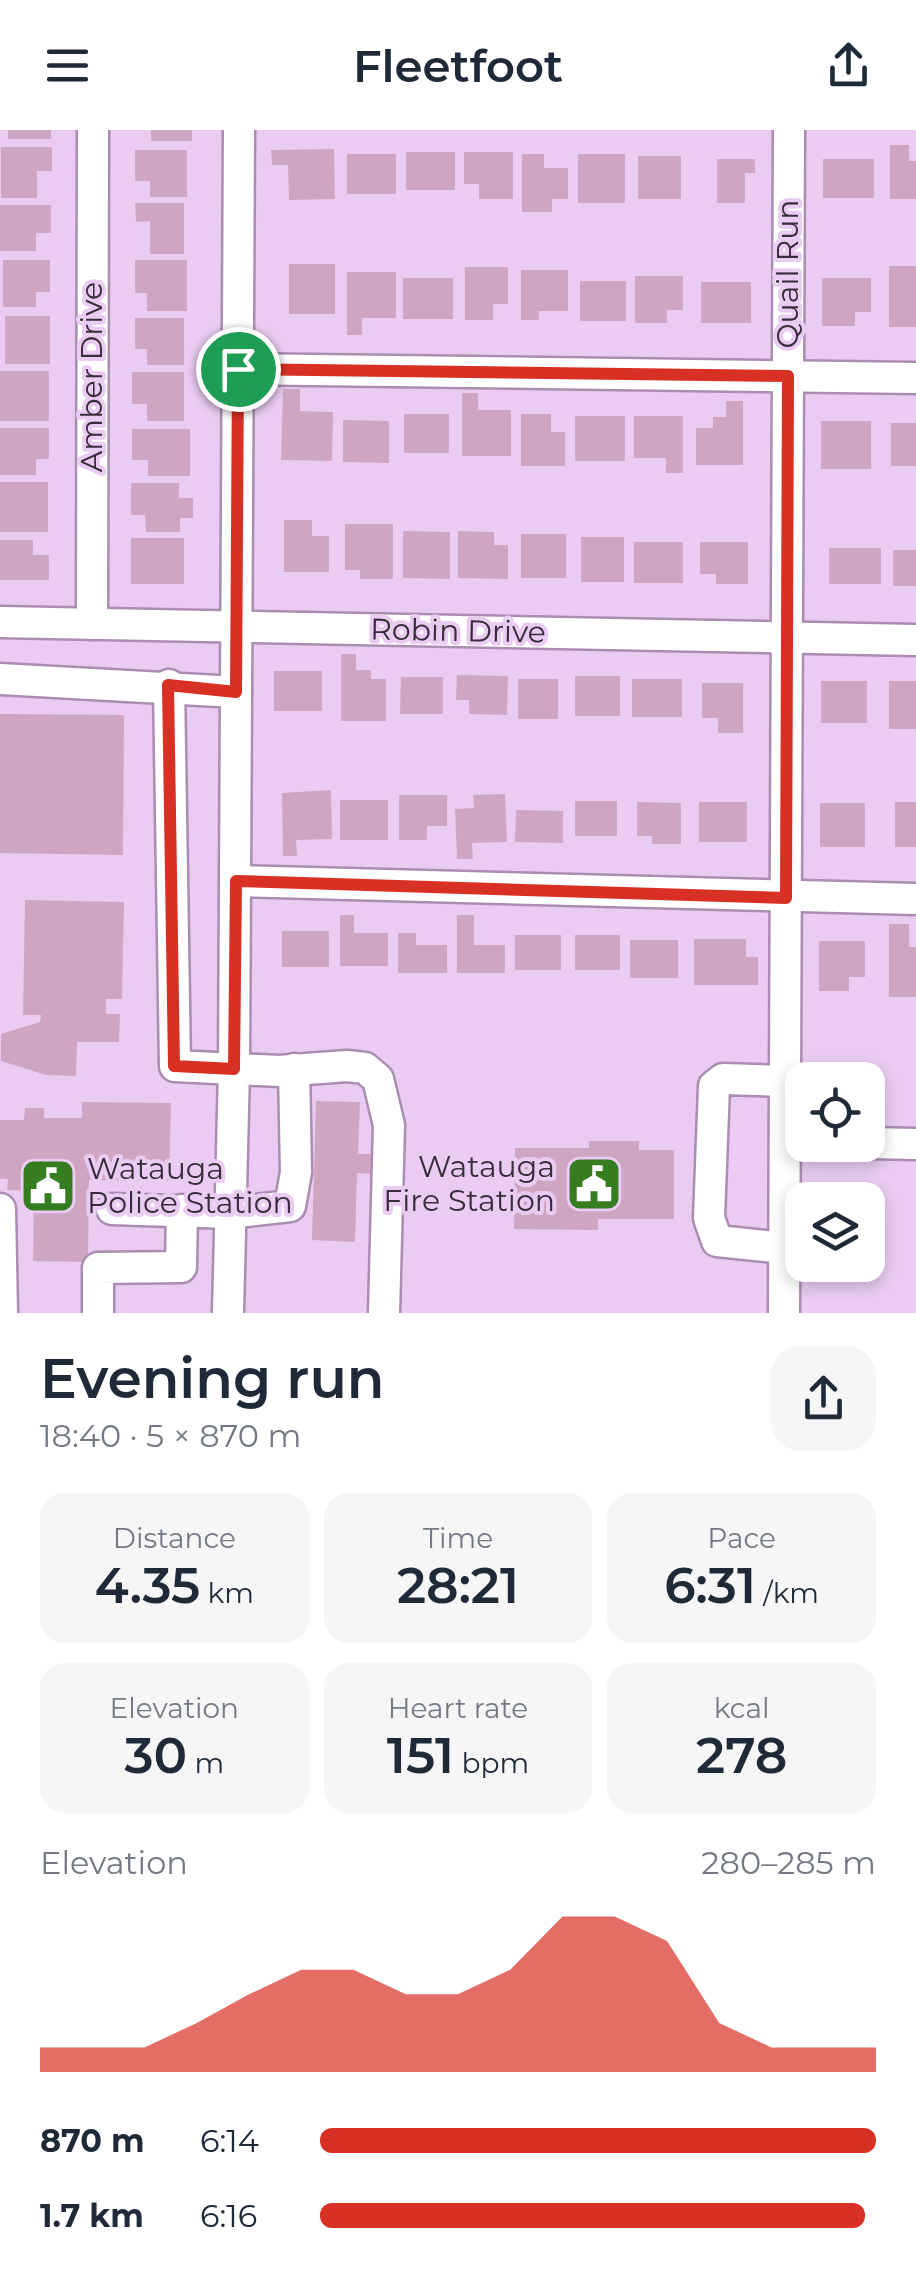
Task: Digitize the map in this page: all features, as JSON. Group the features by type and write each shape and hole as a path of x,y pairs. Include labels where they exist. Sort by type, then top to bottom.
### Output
{"street":[{"name":"Amber Drive","path":"92,624 93,130"},
{"path":"228,1313 236,881 239,130"},
{"name":"Quail Run","path":"785,1062 789,130"},
{"path":"238,369 916,378"},
{"name":"Robin Drive","path":"0,622 916,640"},
{"path":"0,679 168,685 236,692"},
{"path":"168,685 174,1066 364,1068 378,1079 384,1092 388,1124 384,1313"},
{"path":"236,881 916,900"},
{"path":"112,1209 230,1213 280,1208 294,1201 294,1069"},
{"path":"784,1248 716,1241 710,1218 714,1086 724,1079 785,1081"},
{"path":"885,1143 916,1144"},
{"name":"Quail Run","path":"784,1313 784,1248 792,1162"},
{"path":"0,1210 2,1313"},
{"path":"98,1313 98,1268 181,1268 182,1210"}],"building":[{"path":"8,130 51,130 51,139 8,139"},
{"path":"151,130 192,130 192,141 151,141"},
{"path":"890,145 909,145 909,161 916,161 916,199 890,199"},
{"path":"1,147 52,147 52,171 37,171 37,198 1,198"},
{"path":"334,149 335,199 289,200 288,165 272,165 271,150"},
{"path":"135,150 187,150 187,197 150,197 150,181 135,181"},
{"path":"406,152 455,152 455,190 406,190"},
{"path":"464,152 513,152 513,199 479,199 479,184 464,184"},
{"path":"347,154 396,154 396,194 347,194"},
{"path":"522,154 544,154 544,168 568,168 568,199 552,199 552,212 522,212"},
{"path":"578,154 625,154 625,203 578,203"},
{"path":"638,156 681,156 681,199 638,199"},
{"path":"717,159 755,159 755,173 745,173 745,203 717,203"},
{"path":"823,159 874,159 874,198 823,198"},
{"path":"135,203 184,203 184,254 150,254 150,221 136,222"},
{"path":"0,205 51,205 51,233 36,233 36,251 0,251"},
{"path":"3,260 50,260 50,292 36,292 36,307 3,307"},
{"path":"135,260 187,260 187,311 147,311 147,293 135,293"},
{"path":"289,264 335,264 335,314 289,314"},
{"path":"889,266 916,266 916,327 889,327"},
{"path":"465,267 508,267 508,304 493,304 493,320 465,320"},
{"path":"521,270 568,270 568,311 539,311 539,320 521,320"},
{"path":"347,272 396,272 396,318 362,318 362,335 347,335"},
{"path":"635,276 683,276 683,310 667,310 667,323 635,323"},
{"path":"403,278 453,278 453,319 403,319"},
{"path":"822,278 871,278 871,312 855,312 855,326 822,326"},
{"path":"580,281 626,281 626,321 580,321"},
{"path":"701,282 751,282 751,323 701,323"},
{"path":"5,316 50,316 50,364 5,364"},
{"path":"135,318 184,318 184,365 147,365 147,349 135,349"},
{"path":"0,371 49,371 49,421 0,421"},
{"path":"132,372 184,372 184,421 147,421 147,404 132,404"},
{"path":"283,389 300,389 300,411 333,412 332,461 281,460"},
{"path":"462,393 478,393 478,410 511,410 511,456 462,456"},
{"path":"726,401 743,401 743,465 696,465 696,428 713,428 713,417 726,417"},
{"path":"404,414 449,414 449,453 404,453"},
{"path":"521,414 551,414 551,432 565,432 565,466 521,466"},
{"path":"575,416 625,416 625,461 575,461"},
{"path":"634,416 683,416 683,473 666,473 666,458 634,458"},
{"path":"343,420 389,421 389,463 343,462"},
{"path":"821,421 871,421 871,469 821,469"},
{"path":"891,423 916,423 916,466 891,466"},
{"path":"0,428 49,428 49,459 36,459 36,475 0,475"},
{"path":"132,429 190,429 190,476 148,476 148,460 132,460"},
{"path":"0,482 48,482 48,532 0,532"},
{"path":"131,483 179,483 179,498 193,498 193,518 180,518 180,532 146,532 145,515 131,515"},
{"path":"284,520 312,520 312,536 329,536 329,572 284,572"},
{"path":"345,524 393,524 393,579 360,579 360,570 345,570"},
{"path":"403,531 450,532 450,579 403,578"},
{"path":"458,531 494,532 494,545 508,545 508,579 458,578"},
{"path":"521,534 566,534 566,578 521,578"},
{"path":"581,537 624,537 624,582 581,582"},
{"path":"131,538 184,538 184,584 131,584"},
{"path":"0,540 33,540 33,555 49,555 49,580 0,580"},
{"path":"634,542 683,542 683,583 634,583"},
{"path":"700,542 748,542 748,584 716,584 716,574 700,574"},
{"path":"829,548 881,548 881,584 829,584"},
{"path":"893,550 916,550 916,586 893,586"},
{"path":"341,654 356,654 356,670 371,670 371,679 386,679 386,721 341,721"},
{"path":"274,671 322,671 322,711 274,711"},
{"path":"457,675 508,676 507,715 469,714 469,700 456,700"},
{"path":"575,676 620,676 620,716 575,716"},
{"path":"401,677 443,677 443,714 400,714"},
{"path":"518,679 558,679 558,719 518,719"},
{"path":"632,679 682,679 682,717 632,717"},
{"path":"821,681 867,681 867,723 821,723"},
{"path":"889,681 916,681 916,729 889,729"},
{"path":"702,683 743,683 743,733 718,733 718,718 702,718"},
{"path":"0,714 124,715 123,855 0,853"},
{"path":"331,790 332,839 296,840 297,856 283,856 282,793"},
{"path":"505,794 507,842 472,843 473,859 457,859 455,809 474,808 473,795"},
{"path":"399,795 447,795 447,826 427,826 427,840 399,840"},
{"path":"340,800 388,800 388,840 340,840"},
{"path":"575,801 617,801 617,836 575,836"},
{"path":"637,802 681,803 681,844 652,844 652,836 637,836"},
{"path":"699,802 747,802 747,842 699,842"},
{"path":"895,802 916,802 916,847 895,847"},
{"path":"820,803 865,803 865,847 820,847"},
{"path":"516,810 563,811 563,843 515,842"},
{"path":"25,900 124,902 122,999 106,999 106,1014 120,1014 119,1042 77,1042 76,1076 46,1075 1,1061 1,1034 40,1022 41,1015 23,1015"},
{"path":"340,915 354,915 354,933 388,933 388,966 340,966"},
{"path":"457,915 474,915 474,945 505,945 505,973 457,973"},
{"path":"889,924 909,924 909,947 916,947 916,997 889,997"},
{"path":"282,931 329,931 329,967 282,967"},
{"path":"398,933 416,933 416,945 447,945 447,973 398,973"},
{"path":"515,935 561,935 561,970 515,970"},
{"path":"575,935 620,935 620,970 575,970"},
{"path":"694,939 746,939 746,957 758,957 758,985 694,985"},
{"path":"630,940 678,940 678,978 630,978"},
{"path":"819,941 865,941 865,977 849,977 849,991 819,991"},
{"path":"316,1101 360,1102 358,1154 375,1154 374,1174 357,1173 355,1242 312,1240"},
{"name":"Watauga Police Station","path":"82,1102 171,1103 169,1181 89,1180 88,1262 33,1261 34,1191 7,1190 8,1179 0,1179 0,1120 24,1120 25,1108 44,1108 44,1118 82,1118"},
{"name":"Watauga Fire Station","path":"589,1141 639,1141 639,1150 674,1150 674,1219 598,1219 598,1230 514,1229 515,1148 589,1148"}],"place":[{"name":"Watauga Fire Station","path":"594,1184"},
{"name":"Watauga Police Station","path":"48,1186"}],"route":[{"path":"238,369 788,376 786,898 236,881 234,1069 174,1066 168,685 236,692 238,369"}]}
